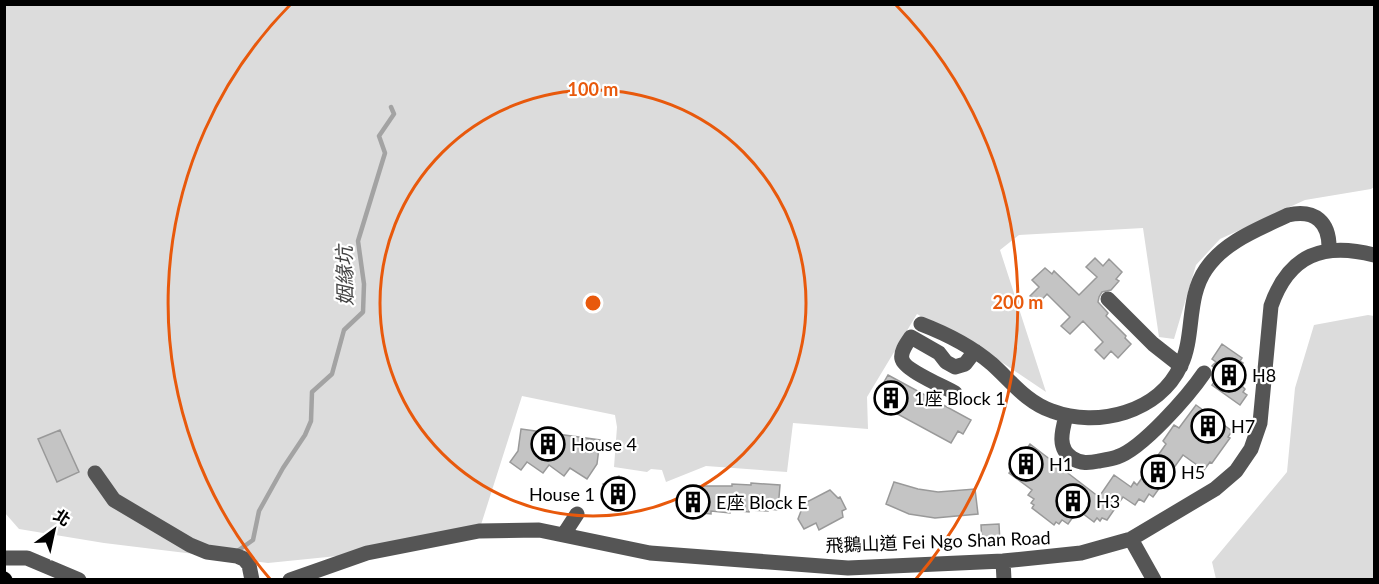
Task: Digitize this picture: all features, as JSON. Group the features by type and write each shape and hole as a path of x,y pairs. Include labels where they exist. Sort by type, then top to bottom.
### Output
{"street":[{"path":"921,324 958,340 975,351 1032,401 1048,410 1066,416 1088,419 1110,417 1132,410 1151,399 1168,384 1181,366 1197,286 1205,270 1229,245 1288,215 1299,213 1310,214 1326,228 1330,239 1329,250"},
{"name":"飛鵝山道 Fei Ngo Shan Road","path":"292,579 367,553 479,531 539,530 650,553 848,568 1003,561 1081,554 1131,539 1215,489 1236,471 1251,448 1260,423 1271,306 1286,275 1298,263 1313,254 1329,250 1345,249 1374,255"},
{"path":"1108,299 1153,344 1181,366"},
{"path":"955,393 906,366 901,357 902,352 911,337 939,352 946,362 955,367 965,364 975,351"},
{"path":"1066,416 1061,439 1063,449 1070,457 1079,462 1090,463 1118,457 1131,450 1186,399 1204,373"},
{"path":"95,473 114,500 190,545 207,552 244,559 249,565 252,579"},
{"path":"564,534 577,514"},
{"path":"1131,539 1154,579"},
{"path":"4,558 27,558 79,579"},
{"path":"1003,561 1004,579"}],"shaded area":[{"path":"5,5 1374,5 1374,187 1305,200 1220,239 1196,265 1174,339 1159,337 1143,228 1019,235 1000,250 1046,392 988,353 917,314 867,397 868,429 793,423 787,472 706,466 666,482 662,470 651,469 647,472 614,467 617,427 615,415 522,396 479,531 367,553 268,563 104,543 19,529 5,513"},
{"path":"1368,315 1374,316 1374,579 1216,579 1212,562 1287,472 1295,388 1314,325"}],"building":[{"path":"1095,258 1103,266 1109,259 1122,272 1116,279 1119,281 1111,290 1102,292 1098,302 1108,313 1106,316 1131,344 1118,358 1111,351 1104,359 1095,350 1103,342 1083,321 1070,334 1061,326 1070,317 1047,294 1038,304 1030,296 1039,287 1032,280 1045,268 1052,274 1054,271 1079,295 1097,277 1086,267"},
{"name":"H8","path":"1222,344 1242,358 1241,366 1244,368 1237,378 1245,383 1242,386 1245,389 1243,392 1247,395 1240,405 1212,385 1221,373 1212,366 1216,362 1212,359"},
{"path":"888,375 971,420 963,434 958,431 951,443 879,404 885,392 880,389"},
{"path":"1196,405 1232,431 1228,437 1230,438 1212,463 1210,462 1204,470 1183,455 1153,497 1149,494 1144,502 1139,499 1135,505 1123,497 1107,520 1102,518 1100,521 1097,518 1094,522 1078,510 1068,524 1062,520 1059,524 1056,522 1054,525 1032,508 1034,505 1031,503 1034,499 1028,495 1032,490 1009,473 1030,444 1099,497 1114,475 1131,487 1134,482 1137,485 1166,444 1163,441 1174,425 1179,428"},
{"path":"521,429 600,440 597,464 587,479 570,468 564,476 549,465 543,473 527,462 521,470 510,462 518,451"},
{"path":"60,430 79,472 57,482 38,439"},
{"name":"House 1","path":"619,476 628,493 612,502 603,484"},
{"path":"894,482 938,492 975,489 978,514 935,518 909,514 886,504"},
{"path":"751,483 780,485 778,510 749,510 749,512 730,510 730,513 711,511 711,514 683,511 684,491 694,492 694,486 751,485"},
{"path":"830,490 838,498 840,497 846,509 842,511 843,517 819,530 816,523 804,529 798,519 801,511 799,506"},
{"path":"999,524 1000,543 982,544 981,525"}],"waterway":[{"name":"姻緣坑","path":"236,552 253,540 259,511 305,435 311,421 312,392 332,374 344,330 363,312 364,284 358,241 385,153 379,136 394,114 391,107"}],"place":[{"name":"H8","path":"1229,375"},
{"name":"1座 Block 1","path":"891,398"},
{"name":"H7","path":"1208,426"},
{"name":"House 4","path":"548,444"},
{"name":"H1","path":"1026,464"},
{"name":"H5","path":"1158,472"},
{"name":"House 1","path":"618,494"},
{"name":"H3","path":"1073,501"},
{"name":"E座 Block E","path":"693,502"}]}
